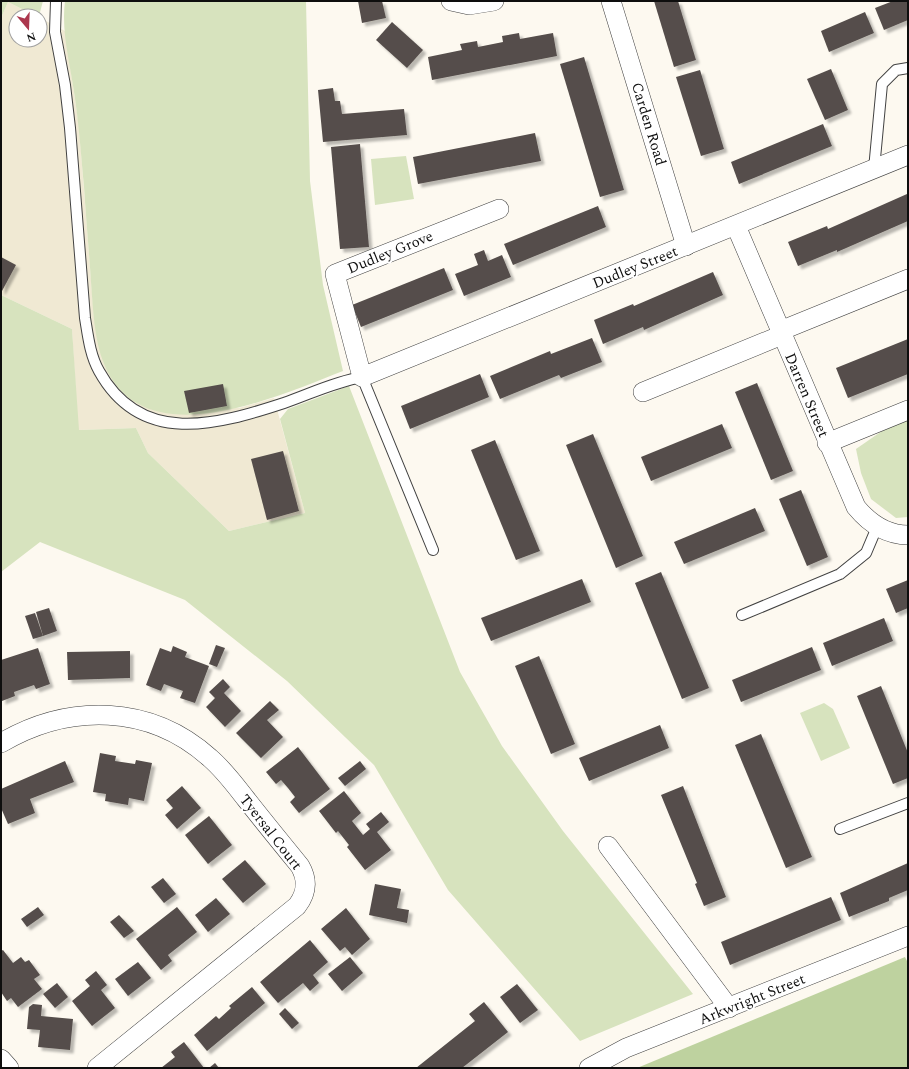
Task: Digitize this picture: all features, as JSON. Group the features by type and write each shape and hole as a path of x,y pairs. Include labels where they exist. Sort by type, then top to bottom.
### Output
{"street":[{"path":"451,1 469,5 494,1"},
{"name":"Carden Road","path":"611,1 686,246"},
{"name":"Dudley Street","path":"362,377 908,155"},
{"name":"Dudley Grove","path":"362,377 335,274 499,209"},
{"name":"Darren Street","path":"736,226 827,443 856,507 865,519 877,528 891,533 908,535"},
{"path":"643,392 908,279"},
{"path":"827,443 908,410"},
{"name":"Tyersal Court","path":"1,743 32,727 54,720 82,715 99,715 134,719 167,730 197,747 222,770 300,866 306,879 304,893 297,906 97,1068"},
{"path":"608,846 729,1008"},
{"name":"Arkwright Street","path":"595,1066 626,1048 908,936"},
{"path":"1,1059 9,1068"}],"lane":[{"path":"56,1 55,32 65,85 70,128 85,318 90,346 96,364 109,386 125,403 142,415 163,422 187,424 218,421 248,414 344,380 362,377 433,550"},
{"path":"874,169 882,84 896,70 908,68"},
{"path":"742,615 840,574 866,553 877,528"},
{"path":"840,829 908,803"}],"shaded area":[{"path":"8,2 20,8 8,8 8,48 48,48 48,22 65,31 79,126 94,318 104,364 114,381 127,395 143,406 239,408 274,398 305,513 229,531 148,453 136,428 78,430 72,329 1,295 1,18"}],"green space":[{"path":"1,1 43,1 41,8 20,8 8,2 1,18"},
{"path":"65,1 306,1 310,181 323,285 343,371 284,394 249,405 214,412 180,415 149,409 123,393 104,364 96,334 93,313 79,128 66,47 64,24"},
{"path":"406,156 414,199 375,205 371,159"},
{"path":"1,295 72,329 79,430 136,428 148,453 229,531 305,513 280,419 288,409 349,386 460,672 502,746 563,831 693,994 580,1041 448,890 374,765 287,681 185,600 40,542 1,572"},
{"path":"908,420 908,517 896,518 871,499 861,473 856,449 882,431"},
{"path":"824,703 833,709 850,748 821,761 800,713"},
{"path":"905,957 908,963 908,1068 637,1068"}],"building":[{"path":"358,1 382,1 386,18 362,23"},
{"path":"654,1 678,1 696,60 674,67"},
{"path":"893,1 908,1 908,20 884,30 875,8"},
{"path":"865,12 874,33 829,52 821,31"},
{"path":"392,22 423,50 407,68 376,40"},
{"path":"519,33 520,39 553,33 557,56 432,80 428,57 462,50 460,44 477,41 478,47 503,42 502,36"},
{"path":"584,57 624,190 600,197 560,64"},
{"path":"831,69 848,110 825,120 807,79"},
{"path":"700,70 724,149 701,156 676,77"},
{"path":"333,88 335,101 340,101 342,114 404,109 407,135 323,142 318,90"},
{"path":"823,124 832,146 739,184 731,162"},
{"path":"535,133 541,161 418,184 413,157"},
{"path":"360,144 369,247 340,249 331,147"},
{"path":"907,194 908,221 837,252 837,250 798,266 788,242 827,226 828,229"},
{"path":"598,206 606,227 513,265 504,244"},
{"path":"484,250 488,261 502,255 511,277 464,296 455,274 478,265 474,254"},
{"path":"1,257 16,265 2,291 1,290"},
{"path":"444,268 453,290 361,327 352,305"},
{"path":"713,272 723,295 644,330 643,327 603,344 594,320 633,304 634,306"},
{"path":"592,338 602,362 561,378 559,375 500,399 490,376 550,351 551,354"},
{"path":"908,339 908,374 848,398 836,368"},
{"path":"480,374 489,397 410,429 401,406"},
{"path":"757,383 793,471 771,480 735,392"},
{"path":"223,384 227,406 189,413 184,391"},
{"path":"722,424 732,448 651,481 641,457"},
{"path":"593,434 643,556 616,568 566,445"},
{"path":"495,440 540,551 516,560 471,450"},
{"path":"283,451 299,511 267,520 251,459"},
{"path":"801,490 828,557 807,566 779,499"},
{"path":"755,508 765,531 684,564 674,542"},
{"path":"661,572 709,688 682,699 635,583"},
{"path":"582,579 591,602 491,641 481,618"},
{"path":"908,580 908,608 896,613 886,589"},
{"path":"49,608 57,631 43,636 36,612"},
{"path":"35,613 43,636 33,639 25,616"},
{"path":"884,618 893,641 832,666 823,643"},
{"path":"216,645 225,648 217,667 209,664"},
{"path":"173,646 187,652 185,657 209,666 195,703 180,698 183,691 164,684 161,691 146,685 160,648 171,652"},
{"path":"812,647 821,670 741,702 732,680"},
{"path":"38,648 50,684 36,689 34,685 14,692 15,696 2,701 1,660"},
{"path":"130,651 130,678 68,680 67,652"},
{"path":"539,656 575,744 551,754 515,666"},
{"path":"223,679 230,687 224,693 241,711 225,727 206,707 215,698 209,692"},
{"path":"881,686 908,753 908,778 893,784 857,696"},
{"path":"270,701 279,710 267,720 283,737 261,758 236,733"},
{"path":"660,725 669,748 589,781 579,758"},
{"path":"761,734 812,857 786,868 735,745"},
{"path":"298,747 330,789 299,813 290,802 295,797 288,788 281,780 276,784 266,772"},
{"path":"100,753 116,756 115,761 135,764 136,760 152,763 144,801 129,798 128,805 105,801 106,794 93,792"},
{"path":"65,761 74,782 30,799 35,813 8,824 1,808 1,789"},
{"path":"360,761 366,769 345,786 338,778"},
{"path":"182,786 201,808 177,829 165,815 173,808 166,800"},
{"path":"683,786 726,897 704,906 695,884 697,883 661,795"},
{"path":"344,791 361,813 352,821 363,835 370,829 366,824 381,812 389,822 377,832 391,850 365,870 347,847 349,845 338,831 336,833 319,811"},
{"path":"209,816 232,845 208,864 185,835"},
{"path":"245,860 266,884 243,903 222,879"},
{"path":"908,863 908,890 889,898 889,901 849,917 840,893"},
{"path":"163,878 176,894 164,903 151,887"},
{"path":"375,884 401,889 397,908 409,910 407,923 369,915"},
{"path":"831,897 841,920 730,965 721,942"},
{"path":"216,898 230,914 208,932 195,915"},
{"path":"38,907 44,915 27,927 21,919"},
{"path":"177,907 197,932 168,955 172,961 161,970 136,939"},
{"path":"346,908 370,939 352,955 345,947 340,951 321,929"},
{"path":"119,915 134,931 124,938 110,922"},
{"path":"310,940 328,962 313,975 319,983 310,991 303,983 278,1003 260,982"},
{"path":"3,950 13,963 21,957 25,962 29,960 40,975 34,979 42,989 18,1007 11,998 7,1001 1,992 1,951"},
{"path":"350,957 363,973 342,991 328,974"},
{"path":"138,962 151,978 128,996 115,979"},
{"path":"96,971 107,985 101,990 115,1008 92,1026 72,1001 90,986 85,980"},
{"path":"57,983 68,997 55,1008 43,994"},
{"path":"517,984 538,1010 520,1023 500,997"},
{"path":"252,987 265,1003 207,1051 194,1035 216,1016 219,1019 231,1008 229,1006"},
{"path":"484,1002 508,1032 462,1068 416,1068 475,1021 469,1014"},
{"path":"33,1004 42,1005 41,1016 73,1019 70,1050 38,1047 40,1030 27,1029 29,1007"},
{"path":"285,1008 299,1023 292,1029 279,1014"},
{"path":"184,1042 204,1068 161,1068 175,1057 171,1052"},
{"path":"215,1063 219,1068 209,1068"}]}
